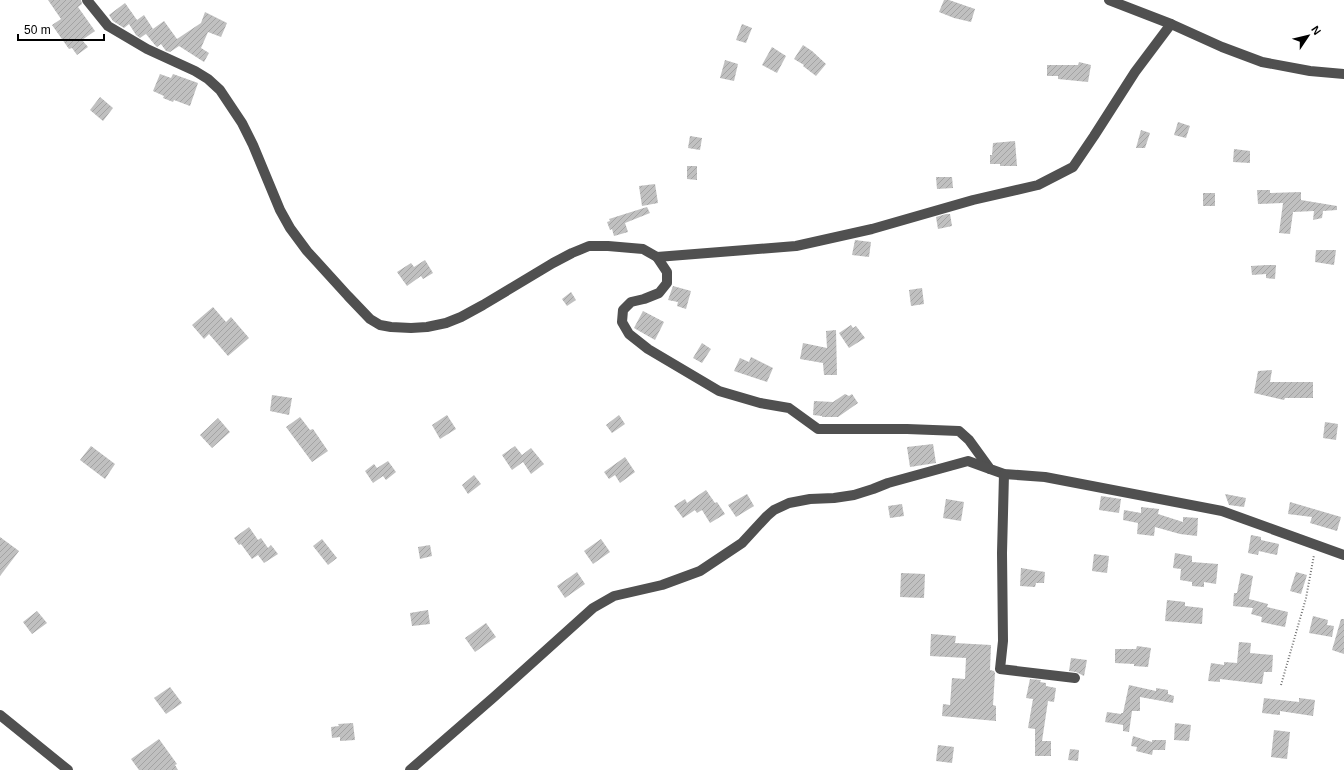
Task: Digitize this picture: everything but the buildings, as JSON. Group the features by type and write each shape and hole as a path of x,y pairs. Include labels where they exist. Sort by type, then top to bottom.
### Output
{"street":[{"path":"87,0 108,26 147,49 195,71 208,79 220,90 231,106 250,140 264,168 283,215 298,240 370,319 380,325 411,328 427,327 446,323 472,311 553,263 589,246 644,249 657,258 666,272 667,283 659,293 631,302 623,310 622,322 629,334 648,349 719,391 760,403 789,408 818,429 907,429 959,431 969,440 990,469"},
{"path":"1109,0 1262,62 1310,71 1344,74"},
{"path":"657,258 796,246 872,229 973,200 1038,185 1073,167 1135,72 1171,24"},
{"path":"410,770 593,608 614,596 662,585 700,571 742,543 774,510 789,503 810,499 854,495 873,490 888,483 968,461 1004,474 1045,477 1222,511 1315,546 1344,555"},
{"path":"1004,474 1002,641 1000,669 1075,678"},
{"path":"0,715 68,770"}],"path":[{"path":"1281,685 1306,598 1315,546"}]}
